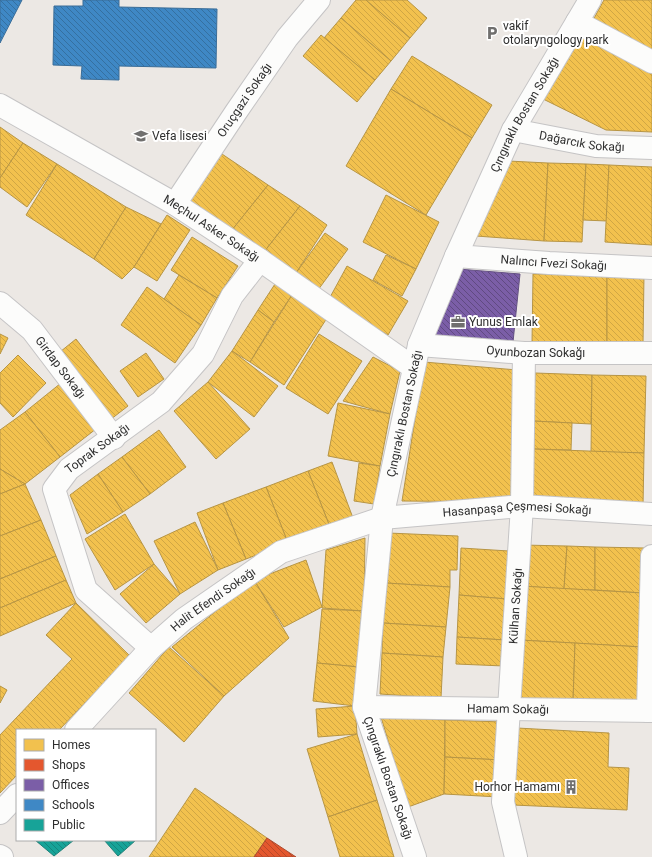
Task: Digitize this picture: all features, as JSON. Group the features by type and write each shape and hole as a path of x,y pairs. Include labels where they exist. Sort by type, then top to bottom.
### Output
{"street":[{"name":"Oruçgazi Sokağı","path":"176,204 282,44 319,0"},
{"name":"Çıngıraklı Bostan Sokağı","path":"415,857 364,707 382,518 419,345 456,256 513,130 590,0"},
{"path":"577,22 652,62"},
{"name":"Meçhul Asker Sokağı","path":"0,105 176,204 260,260 414,368"},
{"name":"Dağarcık Sokağı","path":"513,130 596,146 652,148"},
{"name":"Nalıncı Fvezi Sokağı","path":"456,256 548,263 652,268"},
{"name":"Toprak Sokağı","path":"151,648 86,590 54,489 69,469 114,438 161,402 203,354 232,296 260,260"},
{"name":"Girdap Sokağı","path":"0,303 32,330 114,438"},
{"name":"Oyunbozan Sokağı","path":"419,345 524,353 652,353"},
{"name":"Külhan Sokağı","path":"516,857 503,802 522,506 524,353"},
{"name":"Hasanpaşa Çeşmesi Sokağı","path":"382,518 522,506 652,514"},
{"name":"Halit Efendi Sokağı","path":"77,729 151,648 184,619 281,552 382,518"},
{"path":"650,711 652,556"},
{"name":"Hamam Sokağı","path":"364,707 650,711"},
{"path":"0,813 16,795"}],"building: Homes":[{"path":"356,0 366,0 410,38 391,61 341,18"},
{"path":"366,0 407,0 427,18 410,38"},
{"path":"604,0 652,0 652,54 592,22"},
{"path":"341,18 391,61 375,80 324,38"},
{"path":"579,32 652,71 652,132 606,130 539,97"},
{"path":"321,35 375,80 357,102 303,56"},
{"path":"412,56 492,105 472,138 391,89"},
{"path":"391,89 472,138 426,215 346,166"},
{"path":"0,127 23,143 0,178"},
{"path":"23,143 57,164 27,207 0,187 0,178"},
{"path":"219,152 268,185 232,230 187,200"},
{"path":"508,161 548,163 544,241 476,236"},
{"path":"548,163 586,164 582,242 544,241"},
{"path":"57,164 126,207 94,259 26,215"},
{"path":"586,164 609,165 607,221 583,220"},
{"path":"609,165 652,167 652,245 605,242"},
{"path":"268,185 300,206 264,252 232,230"},
{"path":"386,195 439,222 416,269 363,242"},
{"path":"300,206 327,225 296,273 264,252"},
{"path":"126,207 161,224 134,267 122,279 94,259"},
{"path":"167,215 190,230 157,281 134,267"},
{"path":"325,233 348,249 318,290 296,273"},
{"path":"192,237 238,266 217,298 171,270"},
{"path":"386,255 416,269 402,296 373,280"},
{"path":"347,266 408,301 388,335 328,301"},
{"path":"533,274 607,274 607,344 532,343"},
{"path":"607,274 644,274 643,344 607,344"},
{"path":"179,275 217,298 201,325 164,299"},
{"path":"275,284 292,295 274,322 258,310"},
{"path":"147,287 201,325 175,363 121,325"},
{"path":"292,295 327,318 284,385 250,362"},
{"path":"258,310 274,322 250,362 232,351"},
{"path":"0,334 8,338 0,354"},
{"path":"319,334 362,361 328,414 286,388"},
{"path":"76,339 128,406 106,423 55,356"},
{"path":"232,351 278,386 254,417 208,382"},
{"path":"146,353 164,379 138,397 120,371"},
{"path":"18,355 46,383 13,417 0,403 0,373"},
{"path":"373,357 400,371 390,414 343,401"},
{"path":"424,362 517,370 515,502 402,501"},
{"path":"535,373 592,375 591,424 533,421"},
{"path":"592,375 646,376 644,453 591,452"},
{"path":"66,379 101,425 60,457 25,412"},
{"path":"208,382 250,429 216,459 174,411"},
{"path":"338,403 390,414 380,466 328,456"},
{"path":"25,412 60,457 25,484 0,469 0,430"},
{"path":"533,421 572,423 571,450 533,449"},
{"path":"159,430 186,467 150,494 122,457"},
{"path":"533,449 644,453 643,506 531,503"},
{"path":"122,457 150,494 123,512 98,474"},
{"path":"332,462 353,518 330,527 308,471"},
{"path":"359,463 380,466 374,504 354,501"},
{"path":"0,469 25,484 0,494"},
{"path":"308,471 330,527 288,543 266,487"},
{"path":"98,474 123,512 87,534 70,495"},
{"path":"25,484 41,520 0,536 0,494"},
{"path":"266,487 288,543 246,559 223,503"},
{"path":"223,503 246,559 218,570 197,513"},
{"path":"125,514 154,564 115,590 85,539"},
{"path":"41,520 56,556 0,579 0,536"},
{"path":"195,522 218,570 180,594 154,541"},
{"path":"388,533 458,536 457,570 450,570 450,587 386,583"},
{"path":"365,538 364,611 322,608 326,550"},
{"path":"522,545 567,546 564,589 521,586"},
{"path":"567,546 595,547 595,590 564,589"},
{"path":"595,547 644,548 643,593 595,590"},
{"path":"461,548 509,551 507,599 459,595"},
{"path":"56,556 66,580 0,608 0,579"},
{"path":"306,560 322,607 284,627 254,580"},
{"path":"154,564 180,594 146,623 120,594"},
{"path":"66,580 76,603 0,636 0,608"},
{"path":"254,580 289,638 224,696 172,647"},
{"path":"386,583 450,587 446,627 383,623"},
{"path":"521,586 643,593 642,647 519,640"},
{"path":"459,595 507,599 505,640 457,637"},
{"path":"76,603 130,656 60,729 16,729 16,776 0,793 0,735 72,659 46,635"},
{"path":"322,609 364,611 359,667 317,663"},
{"path":"383,623 446,627 443,657 382,653"},
{"path":"457,637 505,640 504,666 456,664"},
{"path":"519,640 575,643 573,702 518,701"},
{"path":"575,643 642,647 640,704 573,702"},
{"path":"169,647 224,696 184,742 129,693"},
{"path":"382,653 443,657 441,698 380,694"},
{"path":"317,663 359,667 355,706 313,701"},
{"path":"0,686 7,690 0,703"},
{"path":"355,706 357,734 318,737 316,709"},
{"path":"381,717 445,720 444,794 408,807"},
{"path":"445,720 502,722 501,760 445,757"},
{"name":"Horhor Hamamı","path":"517,728 609,733 608,767 629,768 627,810 513,805"},
{"path":"357,734 377,800 328,817 307,749"},
{"path":"445,757 501,760 499,797 444,794"},
{"path":"195,788 267,838 254,857 149,857"},
{"path":"377,800 394,857 340,857 328,817"}],"building: Shops":[{"path":"267,838 296,857 254,857"}],"building: Offices":[{"path":"458,269 520,274 513,342 434,338"}],"building: Schools":[{"path":"0,0 22,0 0,43"},
{"path":"83,0 119,0 119,7 217,9 216,68 119,66 119,80 81,79 82,66 53,65 54,6 83,6"}],"building: Public":[{"path":"36,841 73,841 54,856"},
{"path":"105,841 135,841 118,856"}],"place":[{"name":"vakif otolaryngology park","path":"492,33"},
{"name":"Vefa lisesi","path":"141,136"},
{"name":"Yunus Emlak","path":"458,322"},
{"name":"Horhor Hamamı","path":"571,787"}]}
